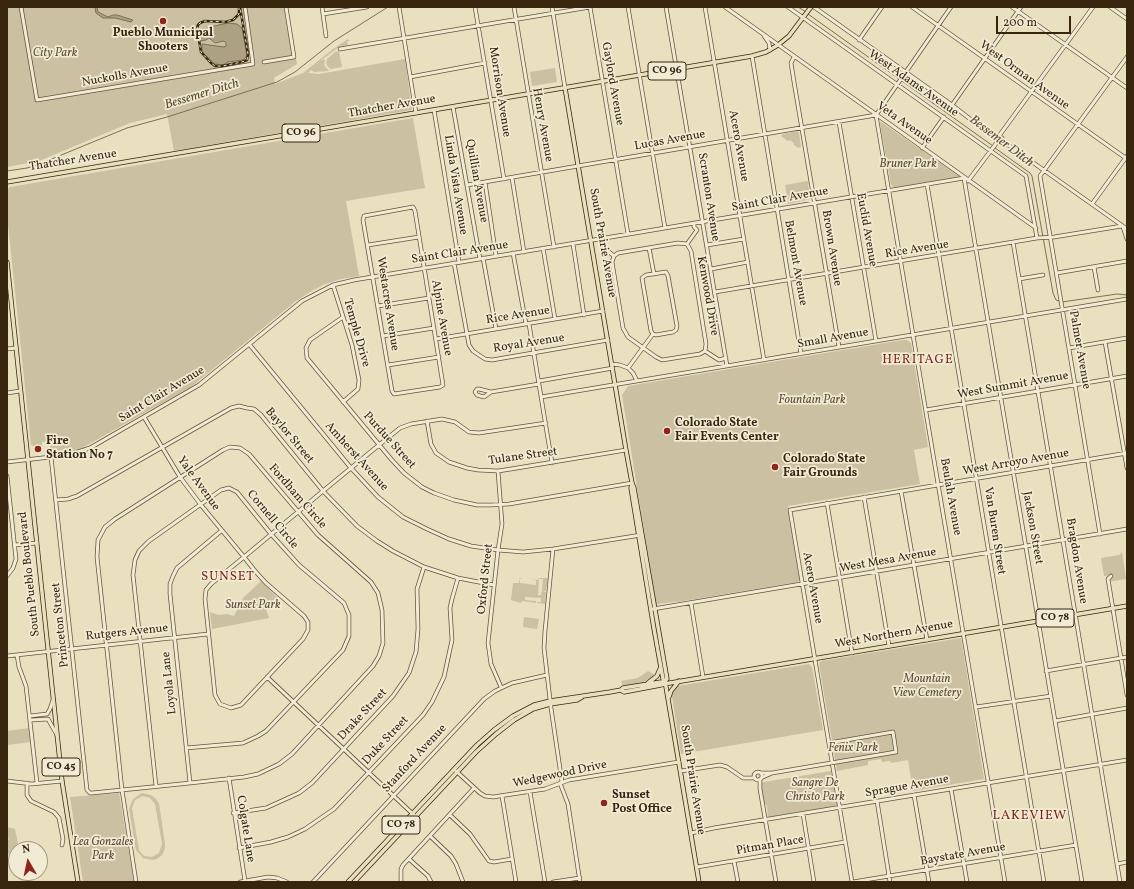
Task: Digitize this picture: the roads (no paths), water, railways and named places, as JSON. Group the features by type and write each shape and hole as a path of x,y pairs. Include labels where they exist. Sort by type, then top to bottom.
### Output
{"main road":[{"name":"CO 96","path":"778,45 789,36 812,8"},
{"name":"Thatcher Avenue","path":"7,182 714,63 752,56 770,50 778,45"},
{"name":"South Prairie Avenue","path":"565,88 626,450 634,488 663,679 668,698 699,882"},
{"name":"South Pueblo Boulevard","path":"7,262 62,781 78,882"},
{"name":"West Northern Avenue","path":"354,882 456,770 514,720 550,702 576,696 583,697 621,690 623,688 646,684 679,681 815,659 1127,606"},
{"name":"South Prairie Avenue","path":"653,609 667,679 665,683"},
{"path":"646,684 657,676 661,666"},
{"path":"668,698 671,691 679,681"},
{"name":"West Northern Avenue","path":"621,690 624,692 662,686 665,683"},
{"name":"West Northern Avenue","path":"348,882 414,815"}],"street":[{"name":"Nuckolls Avenue","path":"21,7 37,100 253,64 245,7"},
{"path":"264,62 294,57 286,7"},
{"path":"322,7 326,36"},
{"path":"323,14 366,7"},
{"path":"399,7 416,113"},
{"name":"Morrison Avenue","path":"476,7 504,179"},
{"name":"Henry Avenue","path":"514,7 554,247"},
{"name":"South Prairie Avenue","path":"552,7 565,88"},
{"path":"340,49 590,7"},
{"name":"Gaylord Avenue","path":"590,7 628,234"},
{"path":"628,7 665,228"},
{"name":"Scranton Avenue","path":"666,7 727,366"},
{"name":"Acero Avenue","path":"705,7 764,360"},
{"name":"Veta Avenue","path":"725,7 1036,228"},
{"name":"West Adams Avenue","path":"788,7 805,17 944,117 992,149 1026,176 1036,228"},
{"path":"859,40 882,7"},
{"name":"West Orman Avenue","path":"912,7 1127,158"},
{"path":"876,115 951,7"},
{"path":"1012,7 1127,87"},
{"path":"952,105 1021,7"},
{"path":"968,181 1093,7"},
{"path":"1110,7 1127,19"},
{"name":"West Adams Avenue","path":"812,8 1045,170 1127,229"},
{"path":"763,34 769,43 770,50"},
{"name":"Belmont Avenue","path":"752,56 801,354"},
{"name":"Brown Avenue","path":"794,57 791,63 839,347"},
{"path":"1045,170 1127,57"},
{"path":"410,76 485,63"},
{"name":"Quillian Avenue","path":"453,107 496,329"},
{"name":"Linda Vista Avenue","path":"434,110 459,262"},
{"name":"Lucas Avenue","path":"467,185 876,115"},
{"name":"Beulah Avenue","path":"876,115 1005,882"},
{"path":"922,148 944,117"},
{"name":"Euclid Avenue","path":"839,122 876,341"},
{"path":"1092,204 1127,158"},
{"name":"Palmer Avenue","path":"1045,170 1040,176 1100,534"},
{"path":"512,178 524,252"},
{"name":"Saint Clair Avenue","path":"7,462 72,454 83,451 199,385 302,301 333,285 459,262 964,178"},
{"name":"Jackson Street","path":"964,178 1082,882"},
{"path":"485,182 496,256"},
{"name":"Van Buren Street","path":"927,184 950,329 964,404 1044,882"},
{"name":"Alpine Avenue","path":"364,216 413,207 444,385 440,387 394,394"},
{"name":"Westacres Avenue","path":"364,216 363,220 374,277 392,391 394,394"},
{"path":"694,223 697,230 704,230"},
{"path":"1122,226 1126,231 1127,239"},
{"name":"Rice Avenue","path":"715,292 1013,242 1122,226"},
{"path":"1036,228 1041,238"},
{"name":"Kenwood Drive","path":"687,244 697,230"},
{"path":"368,246 419,237"},
{"path":"601,239 604,248 614,256"},
{"path":"707,245 744,239"},
{"name":"Bragdon Avenue","path":"1013,242 1120,882"},
{"name":"Kenwood Drive","path":"687,244 678,243 618,253 614,256 612,262 624,331 628,337 662,360 700,354 705,351"},
{"path":"572,244 584,315"},
{"name":"Kenwood Drive","path":"687,244 691,251 706,344 705,351"},
{"path":"543,248 555,319"},
{"path":"649,248 654,274"},
{"path":"513,253 534,353 552,463"},
{"path":"1057,273 1127,261"},
{"path":"711,268 748,262"},
{"name":"Royal Avenue","path":"454,263 466,334 470,348 485,359 492,360 608,340"},
{"path":"1094,267 1098,290"},
{"path":"628,368 652,334 642,280 644,276 664,272 668,274 677,328 672,332 652,334"},
{"path":"1019,279 1043,275"},
{"name":"Temple Drive","path":"333,285 352,345 360,383 356,392 343,402"},
{"path":"378,306 429,298"},
{"name":"Small Avenue","path":"541,397 1127,299"},
{"name":"Rice Avenue","path":"436,339 603,311"},
{"name":"Purdue Street","path":"343,317 310,340 306,351 309,361 404,473 434,493 464,503 477,505 500,505 632,483"},
{"path":"383,336 434,328"},
{"path":"1069,348 1127,338"},
{"path":"1106,342 1126,453 1127,468"},
{"name":"Amherst Avenue","path":"249,344 351,468 378,497 404,516 449,539 472,546 523,552 553,549 641,535"},
{"path":"7,349 16,348"},
{"name":"Kenwood Drive","path":"705,351 719,360"},
{"path":"388,365 439,357"},
{"path":"718,368 719,360 726,358"},
{"path":"491,392 486,396 481,397 475,392 477,389 491,392 539,383 620,364 628,368 637,381"},
{"name":"West Summit Avenue","path":"926,410 1127,376"},
{"path":"7,393 20,391"},
{"name":"Baylor Street","path":"56,500 68,499 77,496 231,408 240,406 254,409 261,415 323,491 357,526 377,541 393,551 424,566 458,578 494,585"},
{"name":"Yale Avenue","path":"144,417 180,477 201,505 266,583 304,616 308,622 308,630 305,636 267,677"},
{"path":"414,815 267,677 238,707 227,708 220,704 215,696 208,634 205,596 206,590 211,584 297,512 400,428 411,424 442,419 450,421 469,432 479,433 546,423"},
{"name":"Tulane Street","path":"428,421 431,444 441,458 453,464 467,468 487,471 498,471 552,463 626,450"},
{"name":"Fordham Circle","path":"88,792 92,793 122,790 156,786 190,783 251,776 272,768 292,754 365,676 376,662 383,642 383,615 380,598 371,582 326,543 297,512 249,454 240,448 230,447 223,450 115,519 105,527 100,535 97,545 97,557 122,790"},
{"name":"West Arroyo Avenue","path":"790,510 1126,453"},
{"name":"Princeton Street","path":"51,457 88,792"},
{"name":"Oxford Street","path":"498,471 502,524 488,637 488,651 492,668 501,688"},
{"path":"7,476 15,545 15,563 7,576"},
{"name":"Cornell Circle","path":"156,786 133,575 136,556 142,547 149,541 223,489 232,489 237,492 271,534 299,565 340,599 346,606 349,636 346,645 266,731 251,740 242,743 186,748"},
{"path":"901,491 927,640"},
{"path":"864,497 889,646"},
{"path":"827,504 852,652"},
{"name":"Acero Avenue","path":"790,510 852,882"},
{"name":"West Mesa Avenue","path":"653,609 1127,529"},
{"name":"Loyola Lane","path":"190,783 170,589 173,576 182,564 222,531"},
{"path":"15,545 37,543"},
{"path":"553,549 544,640 550,702 561,783 568,804 580,882"},
{"name":"Drake Street","path":"233,813 266,808 298,793 312,783 393,696 408,673 417,646 417,589 424,566"},
{"path":"1111,576 1108,580 1127,695"},
{"name":"Duke Street","path":"239,848 288,837 305,829 334,809 423,715 439,689 444,677 452,640 450,608 458,578"},
{"path":"691,603 703,677"},
{"name":"Rutgers Avenue","path":"7,656 208,634"},
{"path":"17,655 19,667 26,686 31,718 37,783"},
{"path":"1046,671 1127,657"},
{"name":"Stanford Avenue","path":"313,882 484,699 501,688 520,680 547,675"},
{"path":"976,707 1051,696"},
{"path":"31,718 46,714 50,709 53,698"},
{"path":"1055,721 1127,708"},
{"path":"31,718 48,719 58,737"},
{"path":"743,778 758,772 772,773 896,752 893,732 828,743"},
{"name":"Sprague Avenue","path":"691,833 1127,760"},
{"name":"Wedgewood Drive","path":"456,770 474,788 489,797 530,792 545,789 570,780 679,762"},
{"path":"681,772 720,765 727,766 743,778 758,779 772,773"},
{"path":"758,779 761,773"},
{"path":"755,774 758,779 760,789 776,882"},
{"name":"Colgate Lane","path":"229,778 233,813 245,881"},
{"path":"7,781 37,783 62,781"},
{"path":"27,783 27,795 31,801 54,812 59,818 63,839 62,845"},
{"path":"401,882 401,869 474,788"},
{"path":"951,789 967,882"},
{"path":"122,790 136,882"},
{"path":"530,792 545,882"},
{"path":"914,795 929,882"},
{"path":"502,796 516,882"},
{"path":"877,801 890,882"},
{"path":"803,814 814,882"},
{"path":"450,815 470,834 489,861 494,862 512,859"},
{"path":"430,836 451,856 463,882"},
{"name":"Pitman Place","path":"697,867 845,842"},
{"name":"Baystate Avenue","path":"852,882 1076,845"},
{"path":"409,859 428,876 431,882"},
{"path":"734,861 738,882"},
{"path":"1118,864 1127,862"},
{"path":"240,882 268,877 277,878 287,882"},
{"path":"553,882 580,878"}],"waterway":[{"name":"Bessemer Ditch","path":"7,171 37,165 127,128 167,117 277,82 295,72 334,41 388,7"},
{"name":"Bessemer Ditch","path":"798,7 806,12"},
{"name":"Bessemer Ditch","path":"808,14 993,146"},
{"name":"Bessemer Ditch","path":"995,148 1032,176 1053,293 1056,300 1059,301"},
{"name":"Bessemer Ditch","path":"1062,302 1117,294 1127,295"}],"railway":[{"path":"239,7 239,14 233,20 225,22 205,21 198,25 197,28 201,52 215,66 222,66 247,60 248,54 240,7"}],"place":[{"name":"Pueblo Municipal Shooters","path":"163,21"},
{"name":"Colorado State Fair Events Center","path":"667,431"},
{"name":"Fire Station No 7","path":"38,449"},
{"name":"Colorado State Fair Grounds","path":"775,467"},
{"name":"Sunset Post Office","path":"604,803"}],"district":[{"name":"HERITAGE","path":"918,361"},
{"name":"SUNSET","path":"228,578"},
{"name":"LAKEVIEW","path":"1030,817"}],"park label":[{"name":"City Park","path":"55,54"},
{"name":"Bruner Park","path":"908,165"},
{"name":"Fountain Park","path":"812,401"},
{"name":"Sunset Park","path":"253,606"},
{"name":"Mountain View Cemetery","path":"927,687"},
{"name":"Fenix Park","path":"853,749"},
{"name":"Sangre De Christo Park","path":"815,791"},
{"name":"Lea Gonzales Park","path":"103,850"}]}
